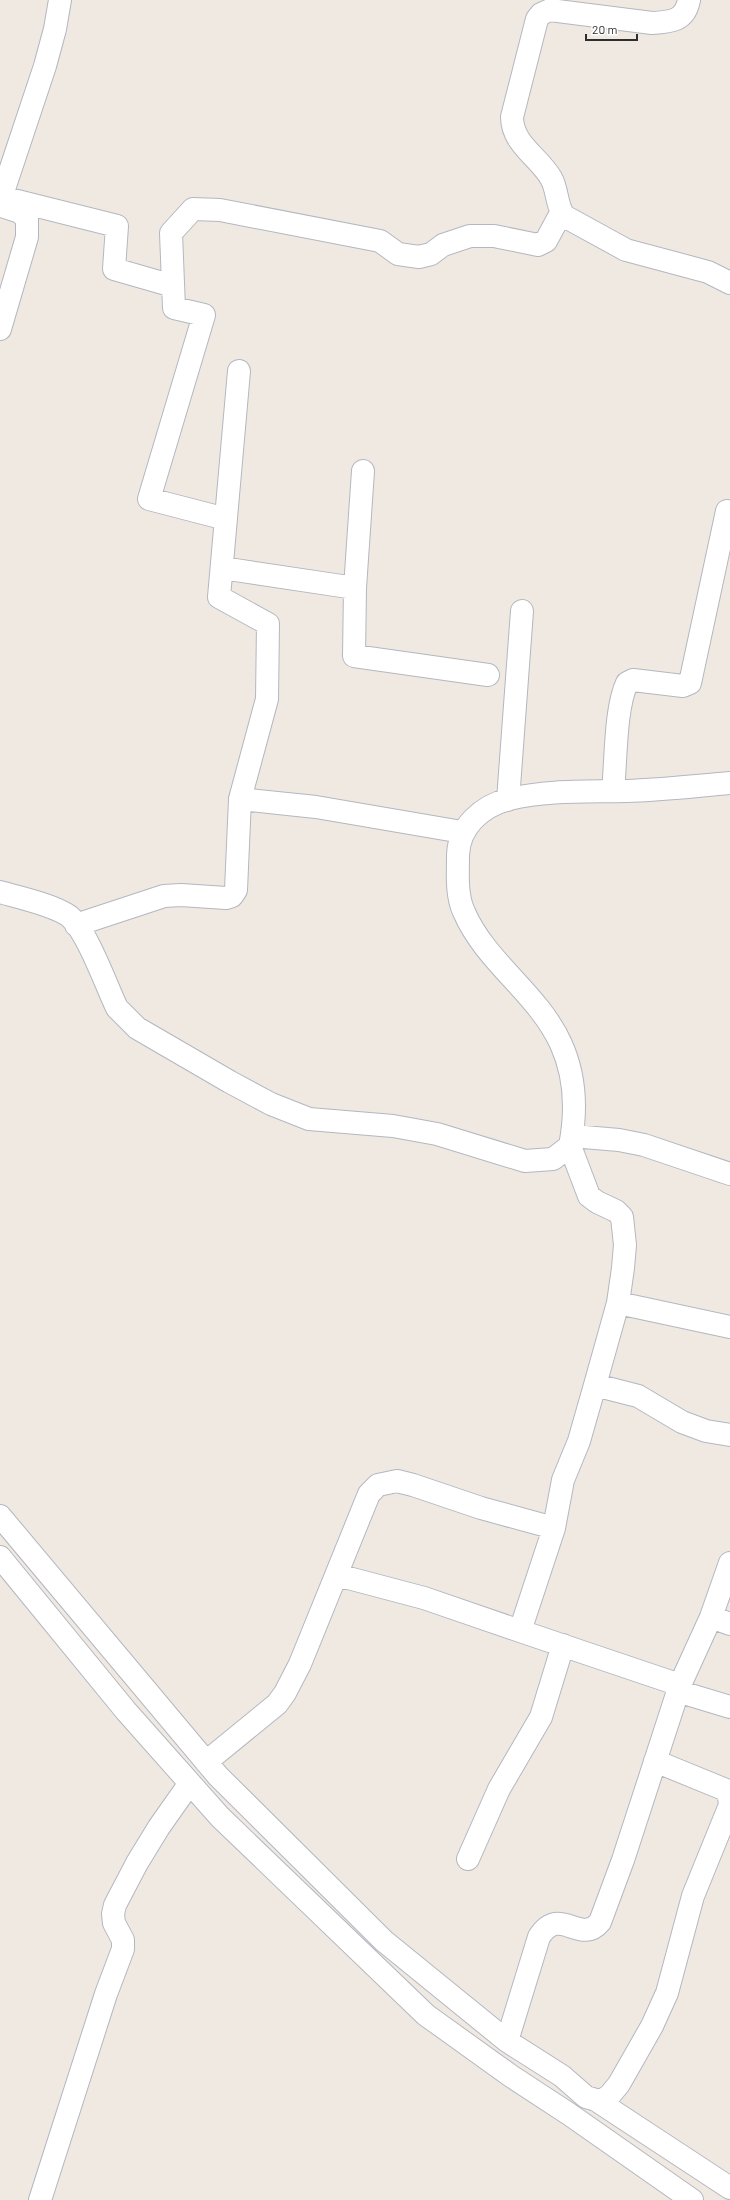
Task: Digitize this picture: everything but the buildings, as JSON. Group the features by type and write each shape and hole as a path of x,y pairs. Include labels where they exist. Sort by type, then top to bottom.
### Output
{"street":[{"path":"0,201 45,66 55,29 60,0"},
{"path":"689,0 685,12 679,19 669,22 652,22 550,10 541,14 537,19 512,117 512,126 520,141 550,176 554,185 561,213 572,222 626,250 708,272 730,283"},
{"path":"0,201 117,226 114,269 173,286"},
{"path":"0,201 20,212 27,219 27,236 0,328"},
{"path":"226,519 149,499 204,315 174,308 171,233 193,209 220,210 380,241 398,254 419,256 431,254 443,245 470,236 494,236 531,244 542,244 546,241 561,213"},
{"path":"76,925 164,896 181,895 226,898 232,896 236,890 240,799 267,699 268,624 219,597 239,371"},
{"path":"363,471 355,588 354,656 488,675"},
{"path":"613,791 620,708 623,692 627,683 633,680 683,686 690,683 727,511"},
{"path":"222,568 355,588"},
{"path":"508,800 522,611"},
{"path":"520,1631 554,1528 563,1480 579,1441 596,1385 618,1303 625,1245 622,1217 616,1211 597,1202 589,1196 571,1141 574,1123 574,1094 570,1067 560,1042 544,1014 486,948 463,911 458,879 458,847 462,832 471,820 486,808 508,800 551,792 664,789 730,783"},
{"path":"240,799 316,807 462,832"},
{"path":"0,892 45,905 69,916 81,931 117,1008 126,1018 144,1032 271,1104 309,1119 393,1126 437,1134 525,1161 553,1158 571,1141 618,1140 644,1144 730,1174"},
{"path":"618,1303 730,1327"},
{"path":"596,1385 638,1396 682,1422 706,1431 730,1435"},
{"path":"206,1762 277,1704 285,1693 300,1664 369,1494 378,1485 397,1481 481,1508 554,1528"},
{"path":"0,1516 206,1762 384,1941 507,2041 562,2076 586,2097 596,2100 730,2188"},
{"path":"0,1557 126,1711 220,1817 275,1872 426,2015 486,2059 569,2114 692,2200"},
{"path":"507,2041 539,1937 545,1927 550,1924 558,1924 588,1930 595,1928 600,1922 623,1860 678,1688 721,1620 730,1563"},
{"path":"337,1575 424,1598 563,1645 730,1706"},
{"path":"468,1859 499,1789 540,1717 563,1645"},
{"path":"596,2100 603,2100 610,2095 619,2084 661,2008 667,1993 693,1896 730,1805 730,1797 726,1790 655,1761"},
{"path":"40,2200 103,2001 123,1949 123,1940 114,1923 113,1914 115,1905 159,1827 190,1783"}]}
